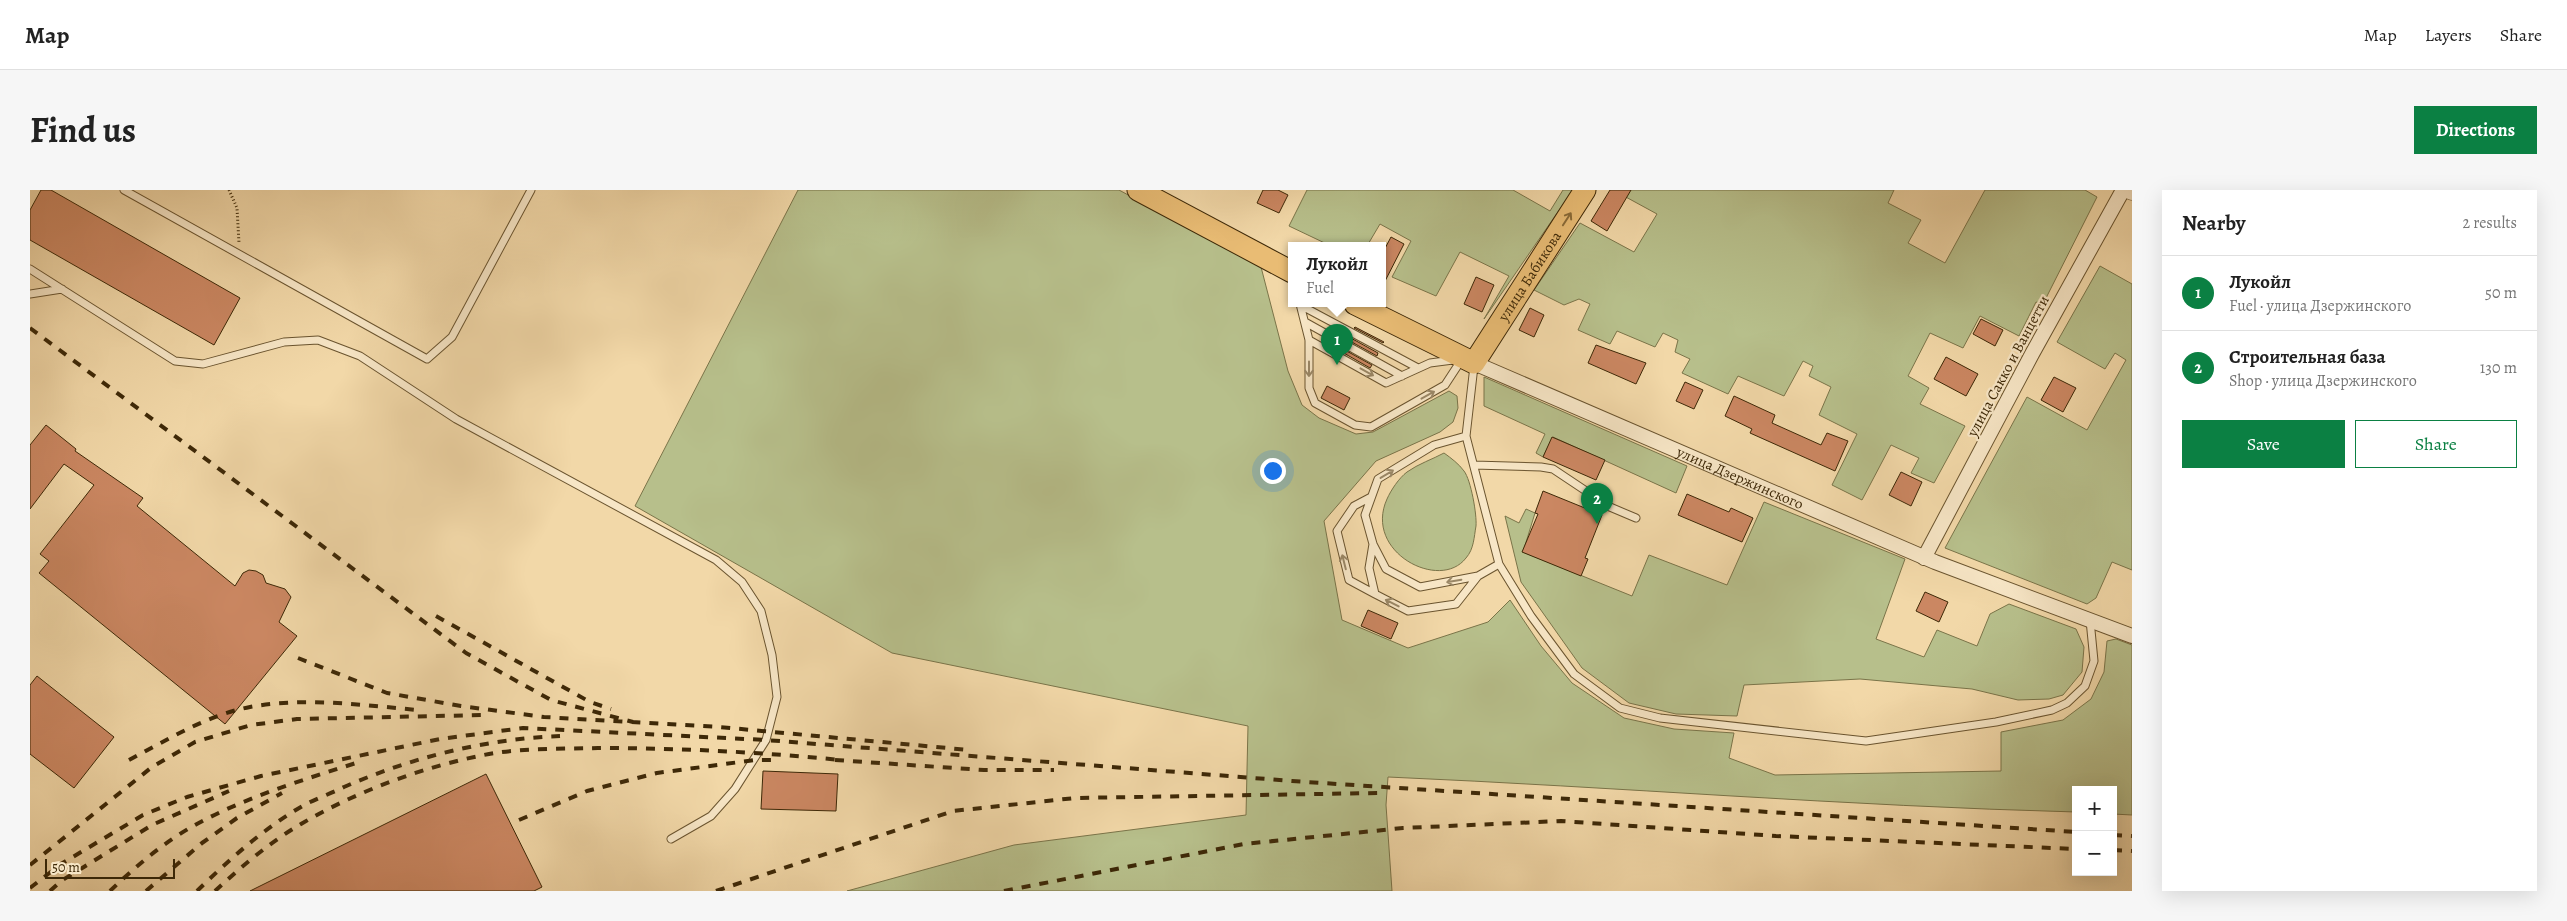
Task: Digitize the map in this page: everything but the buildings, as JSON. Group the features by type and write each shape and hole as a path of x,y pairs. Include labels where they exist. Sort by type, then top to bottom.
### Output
{"main road":[{"path":"1138,190 1288,271"},
{"name":"улица Бабикова","path":"1469,360 1586,190"},
{"name":"улица Дзержинского","path":"1362,307 1469,360"}],"street":[{"name":"улица Сакко и Ванцетти","path":"1924,558 2032,354 2123,190"},
{"name":"улица Дзержинского","path":"1469,360 1924,558 2132,636"}],"lane":[{"path":"124,190 427,359 452,337 531,190"},
{"path":"30,269 175,361 203,364 284,342 318,340 360,356 456,419 716,560 742,582 761,611 772,655 777,697 770,731 735,789 711,816 671,839"},
{"path":"30,294 62,289"},
{"path":"1301,307 1309,340 1308,388 1315,403 1355,425 1371,426 1445,386 1469,360"},
{"path":"1306,307 1418,368"},
{"path":"1305,322 1402,376"},
{"path":"1309,340 1386,383 1430,363 1469,360"},
{"path":"1469,360 1466,436 1499,564 1531,616 1574,674 1620,708 1660,718 1793,732 1831,739 1866,741 1996,722 2052,710 2067,703 2085,686 2094,661 2090,620"},
{"path":"1466,436 1434,445 1378,479 1365,515 1372,544 1386,569 1420,587 1478,576 1499,564"},
{"path":"1474,464 1541,466 1553,469 1610,507 1636,518"},
{"path":"1371,497 1354,506 1337,531 1348,580 1408,611 1456,604 1478,576"},
{"path":"1372,544 1369,568 1375,594"}],"path":[{"path":"229,190 237,208 240,255"}],"green space":[{"path":"798,190 1119,190 1261,267 1288,371 1302,405 1319,418 1356,434 1373,432 1449,391 1457,396 1458,408 1453,422 1440,432 1376,461 1324,521 1342,620 1408,648 1488,622 1510,600 1541,646 1572,683 1624,718 1674,729 1734,733 1729,758 1775,775 2001,771 2001,732 2063,720 2091,699 2104,672 2107,641 2116,639 2132,645 2132,815 2117,814 2117,786 2072,786 2072,812 1818,801 1388,777 1386,805 1392,891 847,891 1014,845 1246,815 1248,726 892,653 635,506"},
{"path":"1307,190 1513,190 1550,211 1563,190 1573,190 1484,319 1509,276 1460,252 1436,296 1392,277 1411,241 1380,224 1369,242 1323,242 1289,226"},
{"path":"1613,190 1894,190 1888,203 1921,220 1908,243 1945,263 1985,190 2085,190 2097,197 2043,304 2036,302 2019,336 1980,316 1963,348 1930,333 1908,376 1929,388 1920,404 1965,426 1934,483 1911,473 1919,458 1891,445 1862,500 1832,485 1857,434 1819,415 1831,387 1809,376 1813,366 1803,361 1784,396 1738,376 1728,394 1682,373 1690,359 1675,352 1678,340 1663,333 1655,347 1617,331 1610,344 1578,330 1590,304 1579,299 1564,305 1534,290 1580,223 1634,252 1657,214"},
{"path":"2100,266 2132,284 2132,570 2112,562 2096,598 2087,604 1945,548 2027,397 2087,430 2126,360 2115,353 2105,369 2057,342"},
{"path":"1484,377 1687,466 1676,493 1553,437 1543,457 1536,453 1545,434 1484,406"},
{"path":"1444,453 1460,466 1467,475 1476,514 1476,526 1472,547 1466,558 1454,567 1439,571 1423,568 1408,561 1395,550 1386,535 1382,518 1387,499 1401,477 1416,466"},
{"path":"1764,502 1905,559 1876,639 1924,657 1937,630 1977,646 1990,614 2009,604 2076,629 2084,647 2082,672 2063,695 2049,699 2018,700 1972,689 1860,679 1744,685 1737,716 1676,714 1629,703 1582,668 1521,582 1505,516 1519,523 1526,509 1535,513 1523,552 1632,596 1649,555 1727,585"}],"railway":[{"path":"30,328 466,653 551,700 633,722"},
{"path":"436,616 590,702 611,709"},
{"path":"298,658 387,693 461,706 544,717 719,727 969,750"},
{"path":"129,760 203,722 250,707 313,702 417,710"},
{"path":"30,865 152,767 195,742 251,725 297,719 484,715"},
{"path":"30,888 61,864 143,815 187,797 261,776 440,739 523,728 766,740 1292,781 2072,832"},
{"path":"197,891 235,855 276,823 306,804 344,787 396,767 450,751 504,741 560,736"},
{"path":"215,891 267,847 289,831 323,812 392,781 465,759 489,754 543,749 628,748 750,753 840,760"},
{"path":"519,820 587,791 657,773 755,760 775,760"},
{"path":"835,760 984,770 1054,770"},
{"path":"110,891 150,855 172,839 214,815 296,782 359,762"},
{"path":"50,891 61,881 152,825 229,791"},
{"path":"146,891 202,843 237,818 282,793"},
{"path":"716,891 953,811 1075,798 1378,793"},
{"path":"1004,891 1244,844 1403,828 1561,821 1776,836 2072,849"},
{"path":"2117,835 2132,836"},
{"path":"2117,850 2132,851"}],"place":[{"name":"Лукойл","path":"1337,365"},
{"name":"Строительная база","path":"1597,524"}]}
